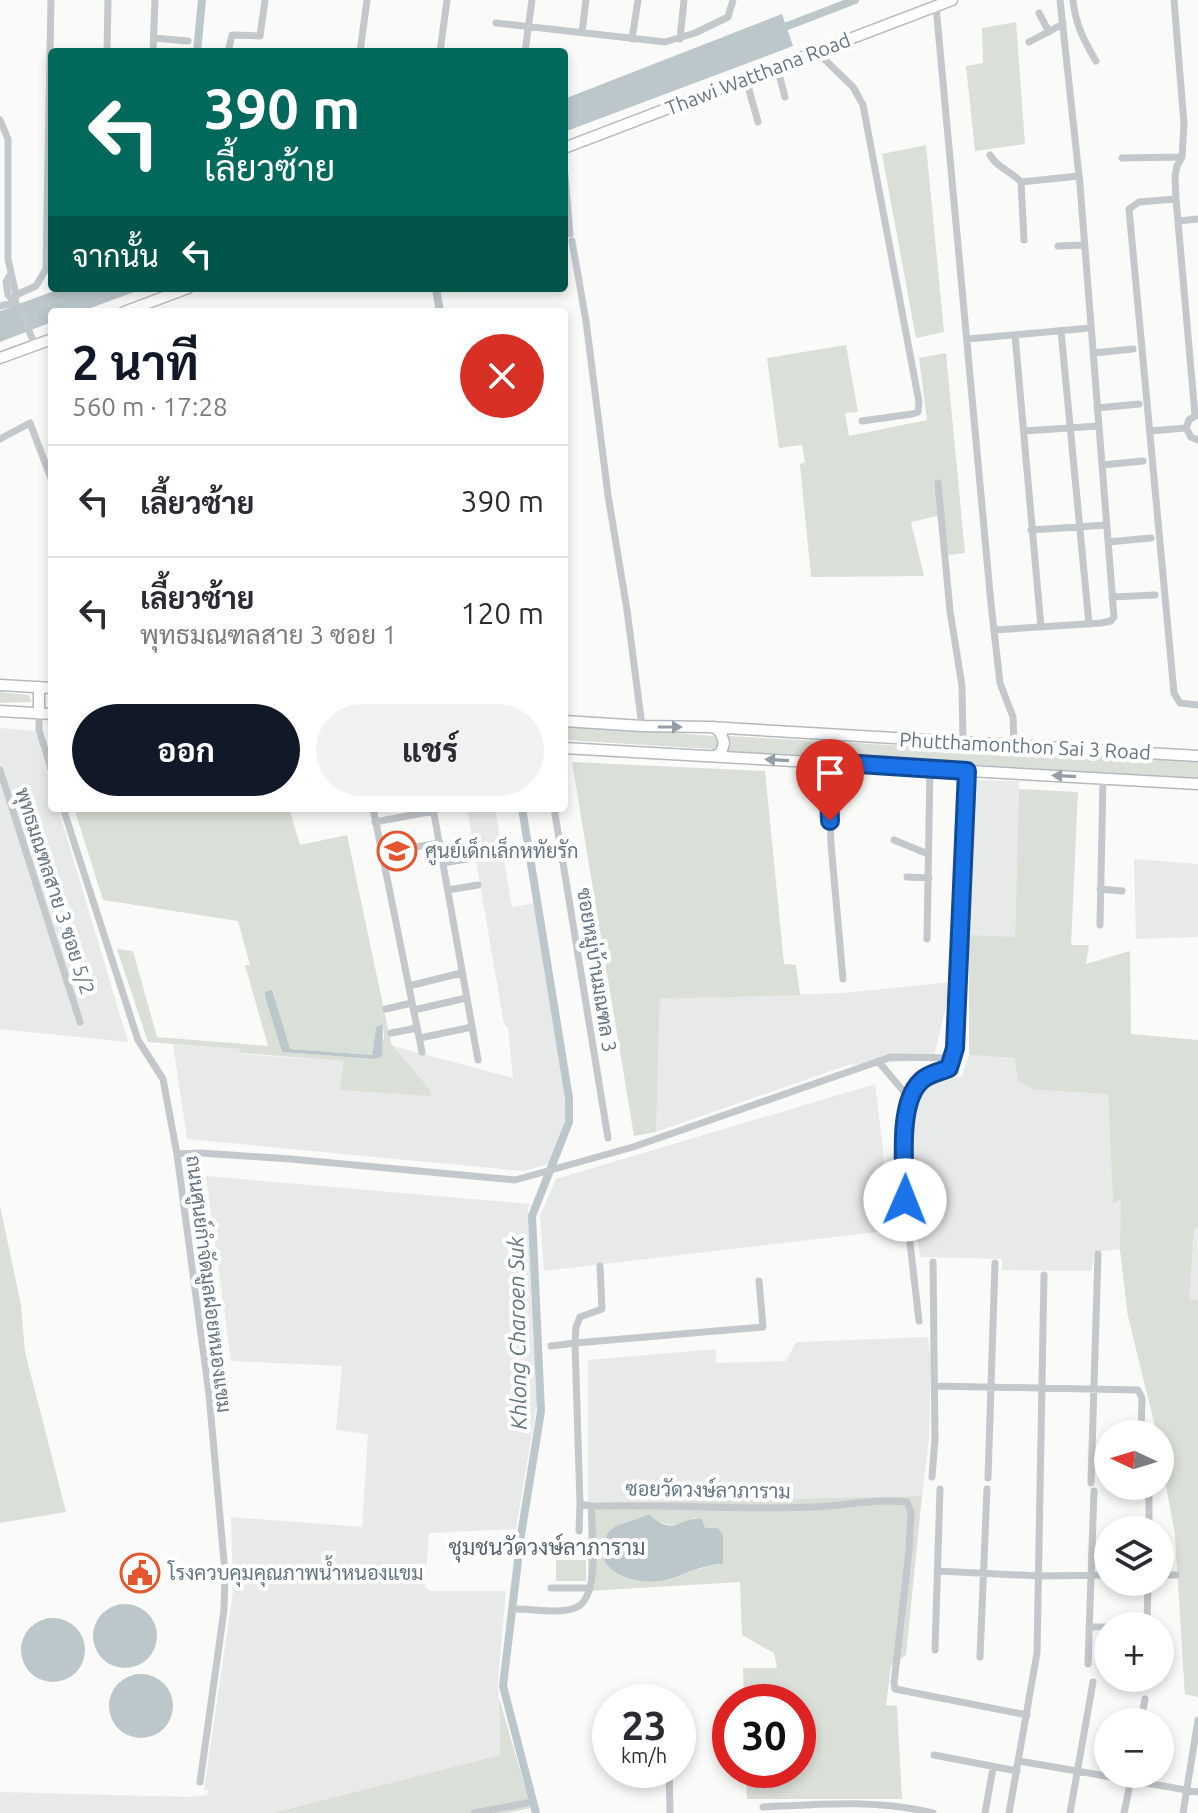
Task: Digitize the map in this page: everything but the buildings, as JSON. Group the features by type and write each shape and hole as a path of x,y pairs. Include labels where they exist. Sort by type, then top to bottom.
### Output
{"main road":[{"name":"Thawi Watthana Road","path":"568,146 943,2"},
{"path":"133,308 169,292"},
{"path":"0,358 48,340"},
{"path":"0,685 48,688"},
{"path":"39,687 39,713"},
{"path":"0,711 48,714"},
{"name":"Phutthamonthon Sai 3 Road","path":"568,721 1198,756"},
{"path":"713,756 721,753 724,743 721,733 714,727"},
{"name":"Phutthamonthon Sai 3 Road","path":"568,748 1198,784"}],"street":[{"path":"51,0 51,48"},
{"path":"107,48 108,0"},
{"path":"153,48 155,0"},
{"path":"229,48 232,35 257,38 261,33 265,0"},
{"path":"361,48 367,0"},
{"path":"441,48 447,0"},
{"path":"525,48 532,0"},
{"path":"582,32 586,0"},
{"path":"632,39 638,0"},
{"path":"680,39 684,0"},
{"path":"496,23 665,42 680,39 728,17 733,0"},
{"path":"994,630 1089,624 1111,621 1114,617 1079,176 1060,0"},
{"path":"1073,0 1083,40 1096,61"},
{"path":"1174,0 1184,124 1182,157 1175,176 1176,199 1197,414 1189,420 1186,428 1191,437 1198,440"},
{"path":"943,2 994,630 1000,683 1013,717 1014,745"},
{"path":"1039,13 1049,32"},
{"path":"1029,42 1063,24"},
{"path":"154,38 188,41"},
{"path":"817,52 853,87 863,105 919,402 918,412 912,414 862,421"},
{"path":"777,67 785,97"},
{"path":"746,79 758,122"},
{"path":"0,120 4,136 4,231 10,275 35,345"},
{"path":"990,155 995,164 1010,171 1021,182 1024,240"},
{"path":"1122,158 1182,157"},
{"path":"1021,182 1079,176"},
{"path":"1176,199 1139,202 1129,209 1174,693 1180,703 1198,705"},
{"path":"568,206 642,726"},
{"path":"1178,221 1198,219"},
{"path":"0,306 17,301 36,286 46,269 48,232"},
{"path":"1058,246 1083,245"},
{"path":"0,276 10,275"},
{"path":"968,339 1090,328"},
{"path":"1061,331 1089,624"},
{"path":"1015,335 1041,627"},
{"path":"1093,353 1133,349"},
{"path":"1097,408 1139,404"},
{"path":"0,439 30,423 48,470"},
{"path":"1024,431 1098,426"},
{"path":"1150,431 1186,428"},
{"path":"1102,465 1143,461"},
{"path":"938,483 950,611 964,705 963,742"},
{"path":"1031,530 1107,525"},
{"path":"1108,542 1151,538"},
{"path":"1112,597 1155,595"},
{"path":"39,713 39,730 48,760"},
{"path":"828,762 831,844 843,979"},
{"path":"927,939 930,769"},
{"name":"พุทธมณฑลสาย 3 ซอย 5/2","path":"0,770 80,1022"},
{"path":"919,1321 905,1200 906,1112 920,1082 949,1068 953,1058 967,771"},
{"path":"1100,925 1103,778"},
{"name":"ถนนศูนย์กำจัดมูลฝอยหนองแขม","path":"64,812 138,1040 163,1079 177,1154 209,1394 225,1573 224,1610 200,1782"},
{"path":"374,812 422,1052"},
{"path":"375,822 424,812"},
{"path":"434,812 478,1060"},
{"name":"ซอยหมู่บ้านมณฑล 3","path":"555,812 608,1138"},
{"path":"894,840 928,854"},
{"path":"408,848 440,843"},
{"path":"443,863 473,858"},
{"path":"907,877 929,878"},
{"path":"448,890 478,885"},
{"path":"1100,889 1122,891"},
{"path":"409,986 461,973"},
{"path":"386,1009 466,998"},
{"path":"420,1038 472,1027"},
{"path":"391,1033 417,1028"},
{"path":"177,1154 290,1159 515,1180 633,1147 878,1061 905,1056 953,1058"},
{"path":"878,1061 910,1099"},
{"path":"1088,1664 1098,1254"},
{"path":"932,1477 935,1386 933,1262"},
{"path":"988,1478 995,1263"},
{"path":"579,1531 576,1327 580,1317 602,1309 600,1266"},
{"path":"1009,1813 1034,1674 1040,1576 1044,1275"},
{"path":"551,1346 763,1327 759,1281"},
{"path":"935,1386 1041,1387 1141,1393 1141,1420"},
{"path":"935,1650 940,1489"},
{"path":"980,1657 987,1489"},
{"name":"ซอยวัดวงษ์ลาภาราม","path":"580,1504 732,1508 817,1507 893,1500 907,1502 911,1512 909,1550 895,1689 1027,1715"},
{"path":"517,1609 570,1609 579,1607 587,1600 590,1588 591,1506"},
{"path":"937,1571 1040,1576 1094,1574"},
{"path":"551,1588 590,1588"},
{"path":"1089,1627 1094,1627"},
{"path":"1070,1813 1093,1682"},
{"path":"1143,1708 1145,1699"},
{"path":"1183,1813 1198,1720"},
{"path":"934,1755 1017,1771"},
{"path":"1019,1761 1094,1773"},
{"path":"985,1813 993,1768"},
{"path":"1174,1787 1198,1792"},
{"path":"669,1788 670,1813"},
{"path":"1124,1813 1129,1788"},
{"path":"474,1813 527,1803"},
{"path":"763,1807 831,1803 899,1805 933,1813"}],"shaded area":[{"path":"782,14 793,46 568,130 568,97"},
{"path":"1016,22 1025,144 975,151 966,66 983,63 982,28"},
{"path":"926,145 944,332 916,338 882,154"},
{"path":"51,292 134,292 91,308 48,308 48,324 0,342 0,311"},
{"path":"846,345 858,412 845,413 849,436 927,420 919,358 946,353 965,553 949,555 937,516 911,522 924,576 811,577 800,464 805,462 802,445 779,448 767,358"},
{"path":"0,692 29,695 32,702 0,703"},
{"path":"568,725 714,736 719,739 720,745 713,749 568,740"},
{"path":"0,728 35,731 48,775 48,812 59,812 128,1042 0,1029"},
{"path":"728,736 1198,762 1198,778 727,751 730,746"},
{"path":"572,762 765,771 784,964 796,965 800,995 660,999 656,1132 634,1136"},
{"path":"971,780 1019,781 1015,938 969,935"},
{"path":"1019,789 1078,792 1071,945 1089,945 1086,964 1130,951 1131,1034 1198,1040 1198,1227 1194,1228 1189,1299 1198,1300 1198,1697 1185,1694 1174,1516 1169,1500 1174,1500 1174,1420 1154,1420 1128,1316 1120,1249 1121,1199 1113,1203 1108,1094 1035,1090 1018,1080 1015,1058 969,1055 969,935 1015,937"},
{"path":"75,812 290,812 300,845 347,835 391,1043 430,1090 431,1096 340,1090 344,1061 148,1042 117,949 133,951 157,1037 268,1046 245,965 250,965 238,921 103,900","holes":["265,993 290,1049 372,1055 376,1027 383,1024 384,1037 374,1059 282,1052"]},
{"path":"468,812 496,812 512,907 536,903 563,1075 566,1116 553,1163 523,1171 187,1139 173,1044 240,1049 241,1054 345,1061 341,1090 430,1090 394,1046 513,1078 508,1028 504,1024"},
{"path":"1134,859 1198,864 1198,937 1136,939"},
{"path":"952,982 933,1060 848,1065 656,1132 660,999 843,993"},
{"path":"272,990 290,1049 372,1055 376,1027 383,1024 382,1056 374,1059 282,1052 265,996 265,992"},
{"path":"969,1055 1015,1058 1035,1090 1108,1094 1113,1202 1198,1056 1198,1697 1185,1694 1174,1516 1169,1500 1174,1500 1174,1420 1154,1420 1128,1316 1120,1249 1095,1252 1091,1271 1002,1270 1002,1259 920,1257 911,1194 913,1109 926,1090 939,1082 962,1076"},
{"path":"875,1084 883,1147 885,1231 544,1271 540,1216 556,1179"},
{"path":"206,1176 530,1204 537,1403 516,1529 429,1533 425,1587 430,1591 506,1591 498,1681 500,1755 272,1813 0,1813 0,1792 207,1795 208,1790 204,1790 233,1592 231,1517 362,1527 368,1434 336,1430 342,1366 231,1361"},
{"path":"0,1206 21,1305 25,1352 66,1512 0,1523"},
{"path":"928,1337 931,1359 929,1440 922,1496 588,1503 588,1360 716,1349 716,1363 786,1361 796,1342"},
{"path":"922,1496 906,1655 891,1666 886,1705 897,1706 902,1799 747,1799 747,1788 816,1788 816,1684 743,1684 743,1668 777,1668 774,1653 742,1635 740,1582 588,1591 588,1503","holes":["649,1514 671,1525 695,1518 705,1528 723,1564 668,1580 645,1582 616,1573 605,1563 643,1517"]},
{"path":"649,1514 665,1525 702,1519 705,1528 718,1528 723,1535 723,1564 699,1568 669,1579 645,1582 614,1571 605,1563 604,1549 609,1532"},
{"path":"556,1560 586,1560 586,1581 556,1581"},
{"path":"119,1604 131,1604 148,1613 155,1624 155,1648 148,1659 131,1668 119,1668 107,1663 98,1654 93,1642 93,1630 98,1618 107,1609"},
{"path":"47,1618 59,1618 76,1627 83,1638 83,1662 76,1673 59,1682 47,1682 35,1677 26,1668 21,1656 21,1644 26,1632 35,1623"},
{"path":"135,1674 147,1674 164,1683 171,1694 171,1718 164,1729 147,1738 135,1738 123,1733 114,1724 109,1712 109,1700 114,1688 123,1679"},
{"path":"499,1698 531,1808 507,1813 272,1813 500,1755"}],"waterway":[{"path":"197,48 202,0"},
{"path":"777,30 855,0"},
{"name":"Khlong Charoen Suk","path":"437,292 439,308"},
{"name":"Khlong Charoen Suk","path":"523,812 569,1098 569,1122 532,1216 541,1411 521,1535 503,1686 536,1813"}],"place":[{"name":"ศูนย์เด็กเล็กหทัยรัก","path":"397,851"},
{"name":"โรงควบคุมคุณภาพน้ำหนองแขม","path":"140,1573"}],"district":[{"name":"ชุมชนวัดวงษ์ลาภาราม","path":"547,1547"}],"route":[{"path":"830,821 828,762 967,771 955,1048 949,1068 920,1082 907,1105 905,1200"}]}
